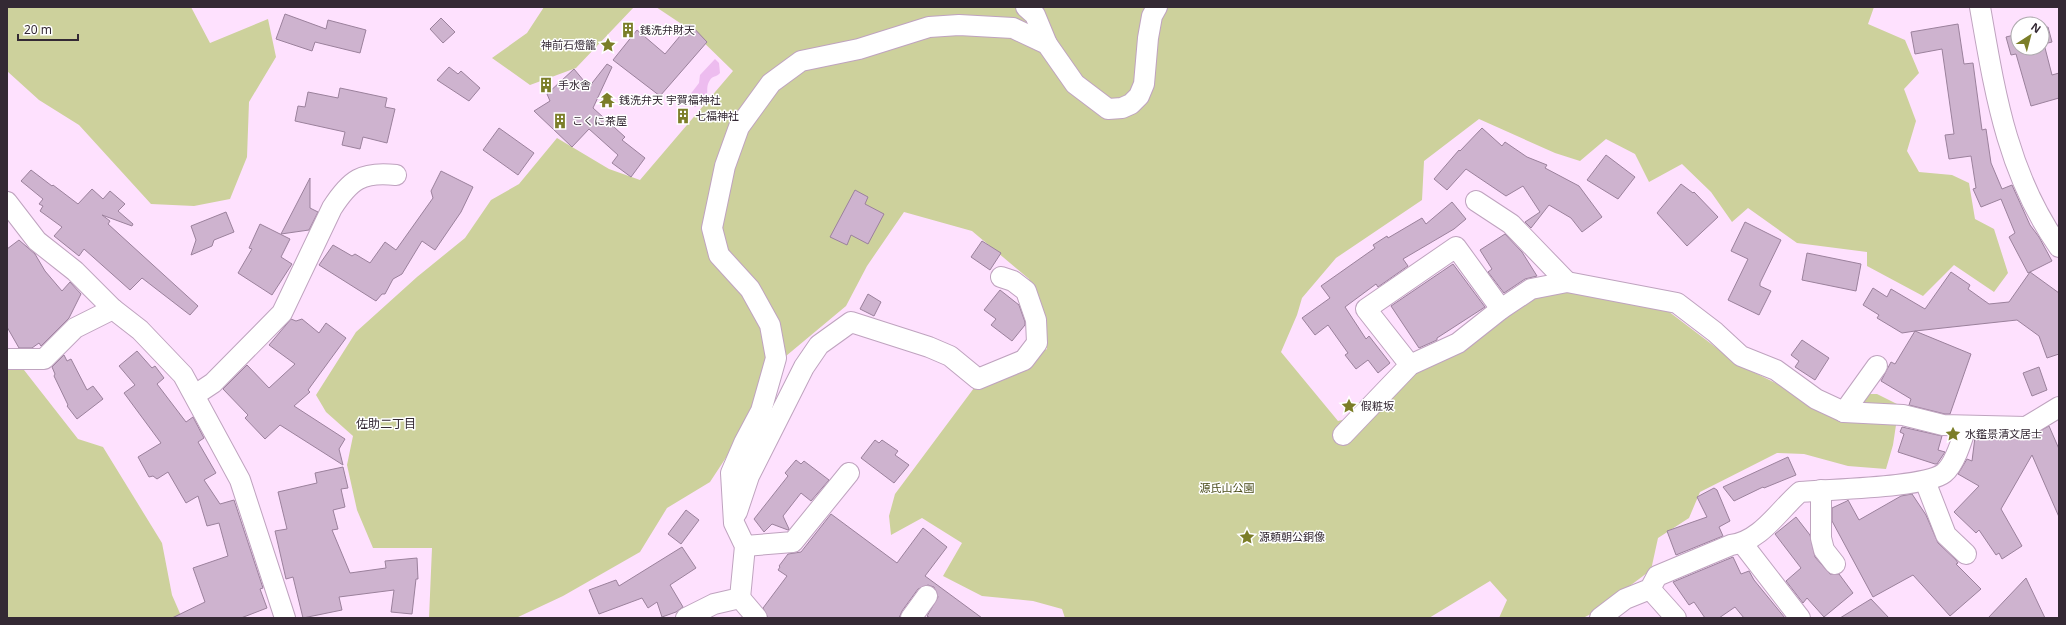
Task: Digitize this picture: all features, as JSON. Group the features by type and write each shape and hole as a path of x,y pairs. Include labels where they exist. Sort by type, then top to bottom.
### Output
{"street":[{"path":"1026,7 1035,15 1047,44 1075,84 1108,109 1122,108 1131,104 1139,96 1144,84 1152,16 1157,7"},
{"path":"1980,7 1993,86 2007,142 2020,178 2048,231 2059,247"},
{"path":"757,618 740,598 746,546 734,523 731,473 744,442 761,411 776,358 770,325 750,289 719,255 712,228 725,166 739,127 771,83 801,61 859,49 929,27 978,26 1013,28 1047,44"},
{"path":"195,395 223,373 282,313 322,228 341,194 351,184 363,176 374,174 396,175"},
{"path":"1476,201 1511,224 1567,282"},
{"path":"7,202 37,241 75,271 114,309 140,330 183,375 240,480 277,615"},
{"path":"1410,364 1366,309 1456,247 1501,309"},
{"path":"734,523 749,476 804,367 819,345 852,322 929,347 950,356 978,379 1024,360 1037,342 1036,320 1033,308 1026,291 1013,281 1001,277"},
{"path":"1343,435 1410,364 1458,343 1501,309 1531,289 1567,282 1677,303 1715,332 1741,356 1776,370 1816,399 1844,412 1903,415 1943,425 1966,427 1983,425 2026,428 2059,407"},
{"path":"8,358 44,359 75,328 114,309"},
{"path":"1844,412 1876,366"},
{"path":"1600,618 1625,599 1650,589 1657,576 1731,544 1742,543 1766,527 1800,492 1925,481 1944,473 1961,445 1966,427"},
{"path":"746,546 793,542 849,473"},
{"path":"1925,481 1946,534 1966,554"},
{"path":"1821,490 1820,538 1824,550 1835,564"},
{"path":"1742,543 1800,618"},
{"path":"1650,589 1676,618"},
{"path":"912,618 928,596"},
{"path":"686,618 714,604 740,598"}],"green space":[{"path":"7,7 191,7 210,43 268,19 276,57 249,102 247,157 230,199 194,206 151,204 79,125 39,100 7,71"},
{"path":"544,7 634,7 576,68 530,85 492,58 527,33"},
{"name":"源氏山公園","path":"656,7 1874,7 1868,24 1905,40 1919,73 1904,89 1916,121 1907,151 1919,172 1952,175 1969,183 1975,219 1994,229 2008,273 1994,292 1954,265 1923,296 1867,266 1867,252 1797,243 1748,208 1732,222 1711,192 1682,164 1649,182 1635,154 1606,139 1580,161 1555,153 1479,119 1424,161 1422,200 1336,258 1302,298 1297,315 1281,352 1338,421 1355,417 1493,312 1572,278 1668,311 1739,365 1844,417 1863,394 1877,394 1899,405 1893,445 1886,469 1848,466 1804,454 1777,453 1700,492 1689,518 1658,538 1651,570 1595,612 1583,618 1499,618 1507,600 1490,581 1429,618 1065,618 1062,609 1033,601 982,596 943,576 962,543 922,518 891,535 889,516 895,494 974,388 1047,349 1029,279 972,231 904,212 867,266 846,306 780,361 744,430 710,482 667,508 640,552 563,596 516,618 429,618 432,548 373,548 357,510 347,465 353,436 326,412 316,395 356,332 417,277 465,238 491,200 519,184 557,138 609,169 640,180 733,71 692,31"},
{"path":"7,365 24,370 78,439 103,447 162,543 172,595 182,618 7,618"}],"shaded area":[{"path":"715,59 719,63 720,73 712,78 708,83 707,98 703,105 695,107 689,102 689,96 699,83 700,75"}],"building":[{"path":"285,14 326,29 328,20 366,30 360,53 315,42 312,51 276,39"},
{"path":"441,18 455,32 443,43 430,29"},
{"path":"690,24 707,42 660,96 613,60 637,30 665,54"},
{"path":"1958,24 1964,64 1973,63 1982,130 1986,129 1991,163 2002,189 2012,185 2030,225 2039,237 2052,261 2028,273 2009,237 2015,233 2001,199 1981,207 1973,189 1976,188 1971,156 1949,159 1945,135 1954,134 1942,49 1915,54 1911,32"},
{"path":"2010,36 2010,51 2006,37"},
{"path":"2017,56 2047,56 2052,75 2059,73 2059,98 2031,106"},
{"path":"607,64 612,67 593,108 625,137 622,140 645,158 631,177 612,163 618,155 589,129 572,147 534,111 550,101 547,94 574,69 589,87"},
{"path":"449,67 458,74 461,71 480,88 469,101 437,80"},
{"path":"340,88 387,98 385,107 395,109 387,143 363,137 360,149 342,145 345,132 295,121 298,106 305,107 308,92 338,98"},
{"path":"499,128 534,153 518,175 483,150"},
{"path":"1482,128 1502,146 1505,142 1527,157 1547,165 1545,168 1579,186 1602,217 1582,232 1571,218 1549,205 1531,228 1525,222 1540,212 1523,186 1506,196 1466,169 1447,190 1434,179 1459,150 1460,151"},
{"path":"1606,155 1635,177 1618,199 1587,180"},
{"path":"31,170 78,204 92,189 103,199 110,191 125,204 118,211 133,224 132,226 102,215 110,221 108,224 198,306 190,315 142,278 130,290 84,249 79,256 54,236 62,227 40,211 43,206 39,204 43,199 21,181"},
{"path":"441,171 473,187 461,212 435,250 422,241 402,274 393,279 385,294 382,294 376,301 319,265 333,245 352,256 355,254 370,263 385,242 396,250 433,198 431,191"},
{"path":"310,178 310,208 318,212 309,230 281,234"},
{"path":"1681,184 1693,193 1694,192 1718,217 1687,246 1657,213"},
{"path":"855,190 868,197 865,204 884,214 868,244 851,235 847,245 830,237"},
{"path":"1452,202 1466,219 1454,229 1403,259 1408,266 1378,287 1376,284 1345,307 1366,339 1369,336 1390,363 1378,373 1368,360 1356,369 1345,355 1348,353 1328,325 1315,335 1302,318 1330,298 1321,286 1375,248 1373,245 1422,218 1426,224"},
{"path":"226,212 234,232 214,240 212,246 191,255 196,240 191,226"},
{"path":"1745,222 1781,240 1760,283 1760,286 1771,291 1759,315 1728,300 1748,259 1731,251"},
{"path":"260,224 290,239 281,257 292,264 272,295 238,273 252,249 249,248"},
{"path":"1505,234 1522,252 1537,276 1525,279 1504,293 1488,272 1492,269 1480,250"},
{"path":"19,240 35,254 45,271 62,291 70,282 81,294 69,318 41,346 39,343 32,348 19,348 7,327 7,249"},
{"path":"982,241 1001,253 990,270 971,257"},
{"path":"1807,253 1861,264 1856,291 1802,280"},
{"path":"1453,264 1485,307 1437,338 1437,340 1419,348 1391,306"},
{"path":"1951,272 1970,285 1968,289 1989,304 2009,302 2030,272 2059,293 2059,354 2047,358 2039,336 2017,320 1902,333 1877,318 1879,315 1863,305 1873,288 1887,297 1891,289 1925,309"},
{"path":"1000,290 1019,305 1025,322 1025,325 1012,341 991,325 996,319 984,310"},
{"path":"868,294 881,302 874,316 860,309"},
{"path":"291,319 296,321 302,319 319,333 326,323 346,338 308,390 310,392 294,406 345,439 339,449 343,465 280,425 265,439 245,418 248,415 223,389 247,365 269,388 295,364 269,345"},
{"path":"1915,331 1971,354 1950,414 1909,405 1911,399 1881,381 1891,362 1895,364"},
{"path":"1802,340 1829,358 1815,380 1795,367 1799,361 1791,355"},
{"path":"137,351 152,368 155,366 164,378 157,384 186,422 193,417 204,438 198,442 216,473 204,480 220,504 234,500 263,588 260,589 267,608 241,618 172,618 205,602 193,568 228,556 219,523 207,526 198,496 186,503 168,472 157,479 153,476 149,477 138,457 161,443 124,393 135,385 119,366"},
{"path":"64,355 67,361 71,359 87,390 93,386 103,399 77,419 67,406 68,405 54,376 55,374 52,367"},
{"path":"2039,367 2047,390 2032,396 2023,373"},
{"path":"2049,426 2059,449 2059,517 2032,455 2001,509 2022,546 2002,559 1999,553 1996,555 1979,530 1976,533 1954,512 1979,486 1958,474 1967,459 1972,461 1975,437 2026,438"},
{"path":"1902,427 1942,436 1938,450 1945,452 1937,464 1898,452 1904,434 1900,432"},
{"path":"875,440 879,443 882,440 898,451 895,455 909,465 894,483 861,458"},
{"path":"1788,457 1796,475 1764,488 1763,487 1734,501 1723,487"},
{"path":"796,460 801,464 804,461 829,480 811,501 801,493 783,516 789,529 788,530 772,524 764,532 754,519 788,476 785,473"},
{"path":"343,467 348,488 341,489 345,507 333,510 338,529 332,530 350,573 386,568 385,561 417,558 418,579 416,579 412,614 391,612 394,590 339,597 342,610 303,618 293,577 286,579 275,531 287,529 278,492 317,483 315,473"},
{"path":"1714,488 1717,490 1730,521 1719,527 1723,536 1676,555 1667,531 1707,517 1697,497"},
{"path":"1912,494 1926,515 1938,543 1956,560 1958,563 1956,564 1981,589 1950,616 1913,575 1873,597 1832,521 1832,508 1848,500 1859,520 1901,496"},
{"path":"686,510 699,520 681,544 668,534"},
{"path":"831,514 897,563 923,528 947,547 925,576 982,618 930,618 927,616 938,597 934,587 928,585 918,589 902,611 899,618 768,618 763,608 787,576 778,570 780,567 779,566 788,554 801,552"},
{"path":"1796,517 1810,535 1815,557 1830,574 1839,574 1853,593 1824,617 1807,598 1803,603 1786,581 1801,568 1775,534"},
{"path":"682,547 696,568 670,585 683,607 676,612 662,617 657,602 648,608 642,598 599,614 589,590 616,580 619,586"},
{"path":"1733,557 1741,574 1749,571 1754,580 1785,618 1744,618 1735,607 1719,618 1705,618 1694,602 1689,605 1673,582"},
{"path":"2026,578 2045,618 1988,618"},
{"path":"1871,599 1889,618 1840,618"}],"place":[{"name":"銭洗弁財天","path":"628,30"},
{"name":"神前石燈籠","path":"608,45"},
{"name":"手水舎","path":"546,85"},
{"name":"銭洗弁天 宇賀福神社","path":"607,100"},
{"name":"七福神社","path":"683,116"},
{"name":"こくに茶屋","path":"560,121"},
{"name":"假粧坂","path":"1349,406"},
{"name":"水鑑景清文居士","path":"1953,434"},
{"name":"源頼朝公銅像","path":"1247,537"}],"district":[{"name":"佐助二丁目","path":"386,424"}]}
